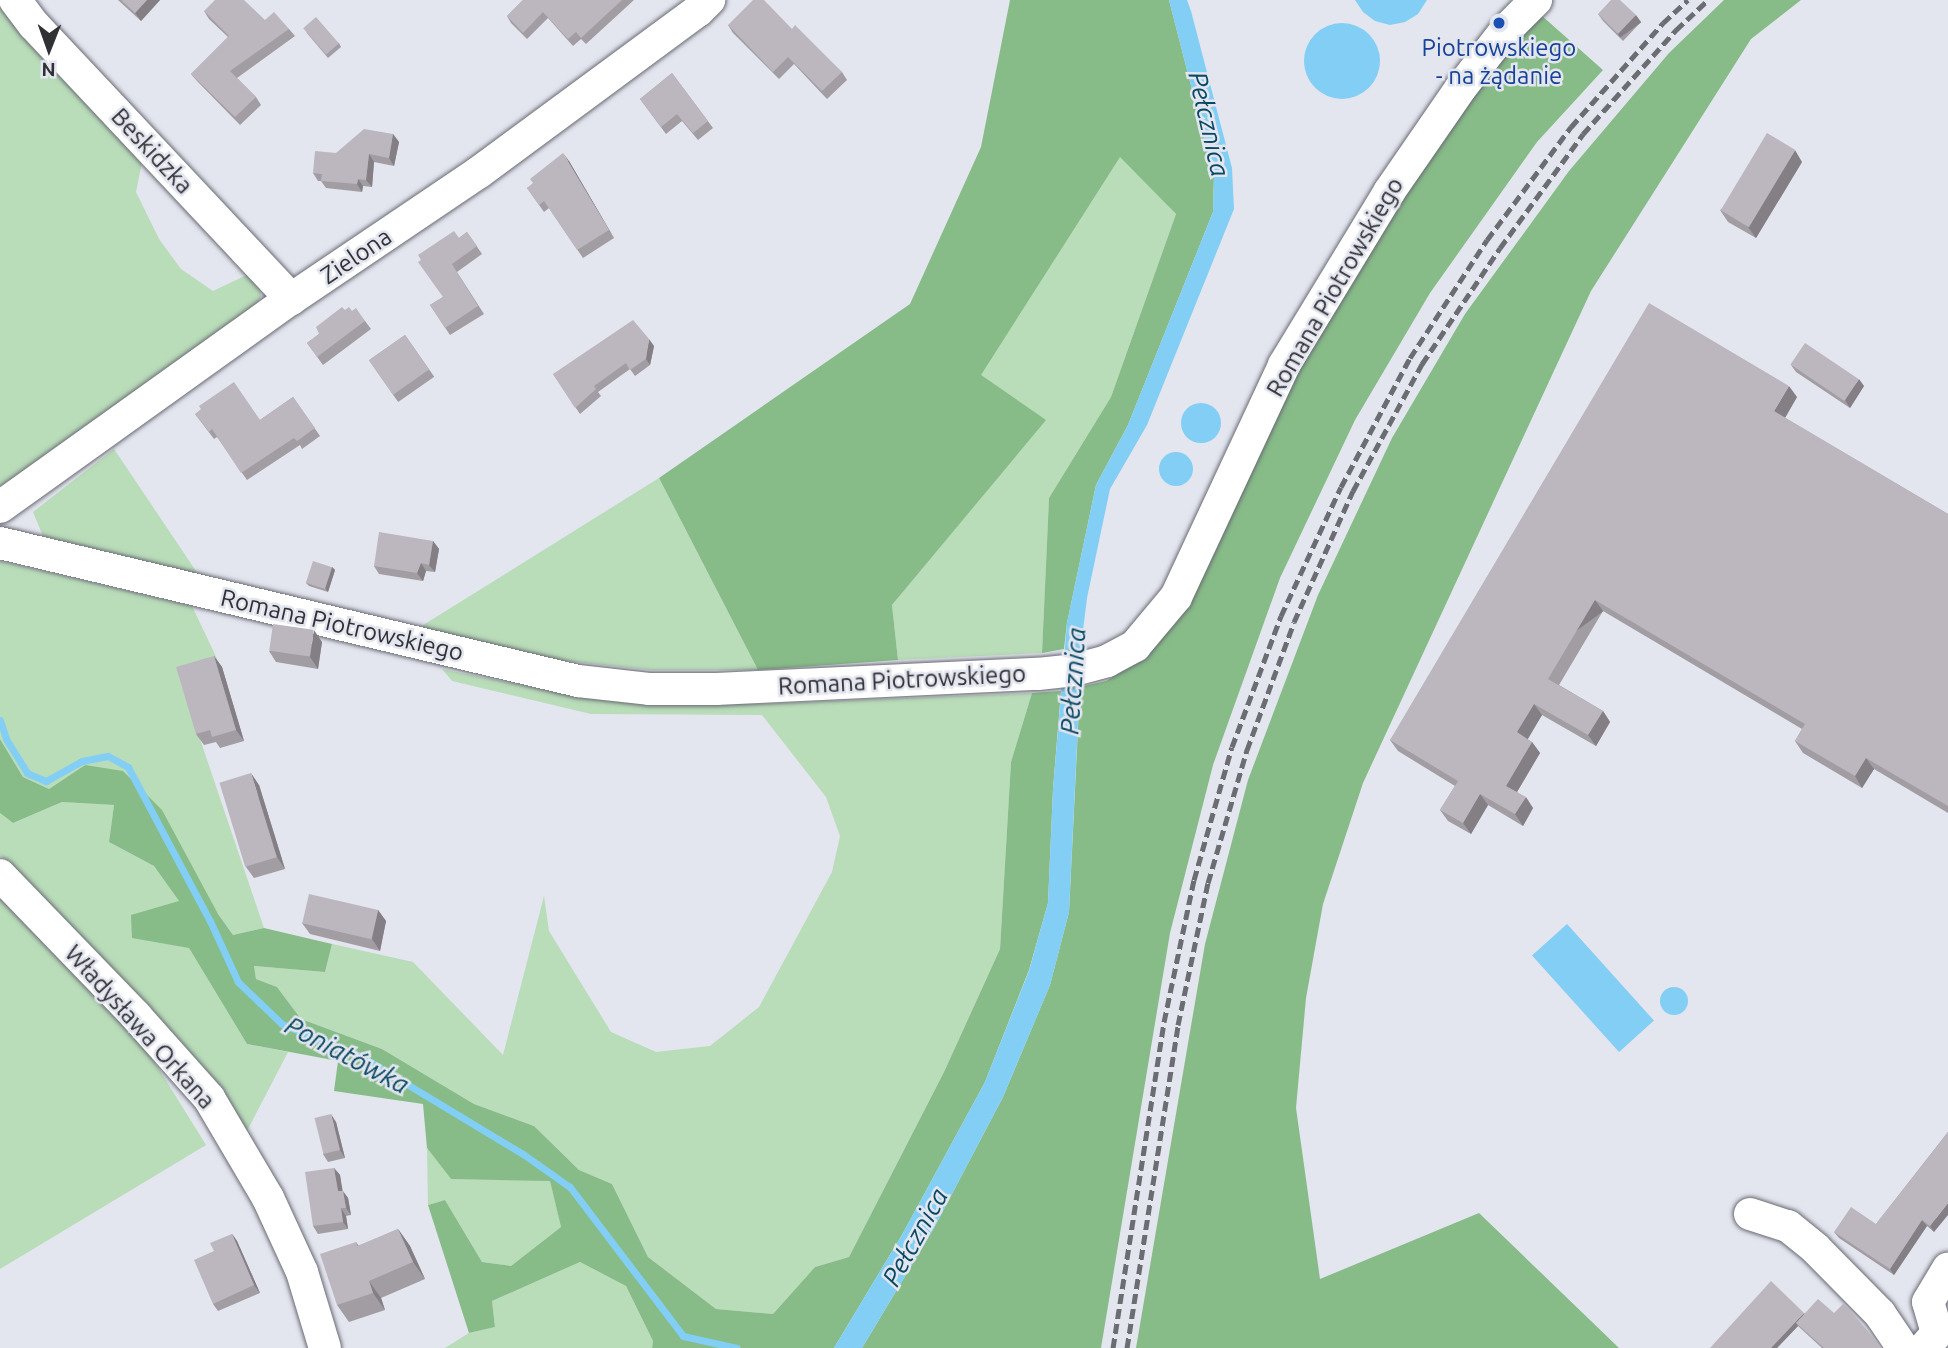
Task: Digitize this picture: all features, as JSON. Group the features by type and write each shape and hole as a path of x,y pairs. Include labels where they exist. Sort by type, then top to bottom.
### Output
{"street":[{"name":"Beskidzka","path":"15,0 34,25 291,299"},
{"name":"Zielona","path":"0,507 1,503 291,299 478,173 698,11 709,0"},
{"name":"Romana Piotrowskiego","path":"0,543 578,681 649,689 716,689 1038,674 1074,670 1107,661 1135,646 1177,597 1291,354 1389,191 1460,89 1506,31 1536,0"},
{"name":"Władysława Orkana","path":"0,875 136,1016 209,1098 268,1198 302,1272 325,1348"},
{"path":"1750,1214 1788,1226 1816,1249 1880,1314 1903,1348"},
{"path":"1936,1341 1928,1302 1948,1269"},
{"name":"Władysława Orkana","path":"313,1307 314,1348"}],"green space":[{"path":"0,0 142,162 136,192 159,239 181,269 213,291 251,273 259,280 261,297 248,316 0,487"},
{"path":"1010,0 1169,0 1214,175 1213,212 1128,425 1096,485 1064,649 1042,653 1049,498 1111,397 1176,214 1120,157 981,375 1046,420 892,605 898,660 758,670 659,478 910,304 981,147"},
{"path":"1724,0 1801,0 1751,39 1591,291 1363,783 1323,904 1306,998 1296,1108 1320,1279 1479,1213 1619,1348 1136,1348 1205,944 1248,780 1318,595 1392,438 1465,314 1569,171 1669,53"},
{"path":"1541,15 1603,70 1537,142 1430,293 1355,420 1280,578 1213,765 1170,933 1101,1348 862,1348 934,1228 1003,1097 1050,985 1069,912 1080,687 1106,681 1145,658 1295,371 1398,198 1467,103"},
{"path":"1120,156 1176,214 1111,397 1049,498 1042,653 898,660 892,605 1045,420 980,375"},
{"path":"114,449 198,574 43,536 33,512"},
{"path":"659,478 758,670 651,670 557,660 412,632"},
{"path":"0,561 192,606 219,663 179,677 264,928 233,935 218,914 85,765 49,789 23,777 0,739"},
{"path":"442,669 571,695 646,701 762,704 1032,693 1011,762 1000,949 944,1072 849,1257 815,1267 773,1314 716,1309 648,1257 612,1184 579,1170 534,1126 474,1104 382,1049 301,1019 277,987 256,979 254,966 325,972 332,944 413,962 503,1055 544,896 549,931 611,1032 656,1052 710,1046 759,1007 832,872 840,836 826,797 762,715 591,714 452,681"},
{"path":"1061,691 1048,903 1029,970 985,1082 903,1233 834,1348 652,1348 653,1341 626,1286 580,1262 492,1301 495,1327 469,1333 428,1205 445,1200 482,1262 511,1266 561,1227 550,1181 451,1179 427,1148 423,1104 334,1091 338,1061 247,1044 189,948 132,938 131,915 179,901 154,866 109,842 114,805 62,802 13,823 0,813 0,739 23,777 49,789 85,765 123,771 162,810 218,914 233,935 264,928 332,944 325,972 254,966 256,979 277,987 301,1019 382,1049 474,1104 534,1126 579,1170 612,1184 648,1257 716,1309 773,1314 815,1267 849,1257 944,1072 1000,949 1011,762 1032,693"},
{"path":"62,802 114,805 109,842 154,866 179,901 189,948 247,1044 288,1052 247,1131 141,1003 0,855 0,813 13,823"},
{"path":"0,893 142,1042 206,1145 0,1269"},
{"path":"427,1148 451,1179 550,1180 561,1227 511,1266 482,1262 445,1200 428,1205"},
{"path":"580,1262 626,1286 653,1341 652,1348 445,1348 469,1333 495,1327 492,1301"}],"water":[{"name":"Pełcznica","path":"1169,0 1187,0 1191,11 1232,168 1234,209 1147,425 1110,489 1087,598 1082,638 1069,912 1050,985 1003,1097 934,1228 862,1348 834,1348 903,1233 985,1082 1029,971 1048,903 1053,789 1067,623 1096,485 1128,425 1213,212 1214,175"},
{"path":"1355,0 1427,0 1418,14 1405,22 1390,25 1375,21 1363,12"},
{"path":"1342,23 1357,26 1369,34 1377,46 1380,61 1377,76 1369,88 1357,96 1342,99 1327,96 1315,88 1307,76 1304,61 1307,46 1315,34 1327,26"},
{"path":"1201,403 1209,404 1215,409 1220,415 1220,431 1215,437 1209,442 1201,443 1193,442 1187,437 1182,431 1181,423 1182,415 1187,409 1193,404"},
{"path":"1176,452 1188,457 1193,469 1188,481 1176,486 1164,481 1159,469 1164,457"},
{"path":"1567,924 1654,1021 1619,1052 1532,955"},
{"path":"1674,987 1684,991 1688,1001 1684,1011 1674,1015 1664,1011 1660,1001 1664,991"}],"building":[{"path":"121,0 147,0 135,13"},
{"path":"215,0 244,0 265,20 274,12 289,29 230,71 256,97 235,117 191,74 229,36 204,11"},
{"path":"523,0 622,0 581,38 576,32 568,39 543,12 523,33 507,16"},
{"path":"753,0 764,0 792,29 795,25 842,72 822,91 788,57 773,72 728,25"},
{"path":"1611,0 1620,0 1636,15 1618,34 1598,14"},
{"path":"316,17 339,43 326,55 303,28"},
{"path":"672,73 708,121 693,133 677,114 661,127 640,99"},
{"path":"364,129 393,134 389,158 369,154 366,180 358,179 357,184 321,181 322,174 313,173 315,151 336,153"},
{"path":"1767,133 1795,150 1749,227 1721,210"},
{"path":"563,153 609,230 577,250 544,201 539,205 527,188 533,183 530,179"},
{"path":"454,231 459,238 467,232 477,246 452,264 478,306 445,328 430,305 443,297 418,262 421,260 418,255"},
{"path":"1649,303 1789,386 1774,411 1948,514 1948,806 1866,758 1855,776 1795,741 1805,724 1595,600 1548,679 1603,711 1588,735 1534,704 1517,732 1532,742 1506,786 1526,797 1515,814 1480,794 1463,823 1440,810 1458,781 1390,740"},
{"path":"342,307 345,310 349,307 352,311 356,308 365,321 317,357 307,343 319,334 316,327"},
{"path":"633,320 649,339 646,359 630,370 626,363 594,386 596,389 575,408 553,374"},
{"path":"405,335 429,369 393,395 369,360"},
{"path":"1805,343 1859,379 1844,401 1790,365"},
{"path":"234,382 260,420 293,397 315,428 297,441 294,438 241,473 212,429 209,432 195,414 201,409 199,406"},
{"path":"379,532 433,541 429,565 421,563 417,573 374,566"},
{"path":"313,561 332,567 325,589 306,583"},
{"path":"273,624 314,630 310,656 269,651"},
{"path":"214,656 236,730 212,737 210,730 196,734 176,667"},
{"path":"251,773 277,857 245,867 219,783"},
{"path":"309,894 378,910 371,939 302,923"},
{"path":"331,1114 340,1150 323,1154 315,1118"},
{"path":"1948,1132 1948,1203 1930,1226 1922,1220 1890,1269 1834,1232 1851,1207 1876,1224"},
{"path":"334,1168 338,1191 343,1191 346,1208 341,1208 343,1222 313,1226 305,1172"},
{"path":"398,1229 413,1262 369,1281 373,1293 337,1305 320,1254 356,1242 357,1246"},
{"path":"232,1234 254,1285 213,1304 194,1260 214,1251 210,1243"},
{"path":"1771,1281 1804,1313 1771,1348 1710,1348"},
{"path":"1818,1299 1834,1313 1844,1303 1882,1348 1824,1348 1796,1323"}],"waterway":[{"name":"Poniatówka","path":"0,720 6,739 27,773 46,781 82,761 108,756 128,767 210,921 238,982 282,1024 362,1057 523,1154 570,1187 683,1336 737,1348"}],"railway":[{"path":"1113,1348 1164,1022 1194,880 1232,747 1281,616 1341,487 1410,358 1487,240 1571,127 1663,23 1688,0"},
{"path":"1127,1348 1178,1025 1208,883 1247,750 1294,622 1353,491 1422,364 1500,248 1583,134 1676,30 1708,0"}],"place":[{"name":"Piotrowskiego - na żądanie","path":"1499,23"}]}
